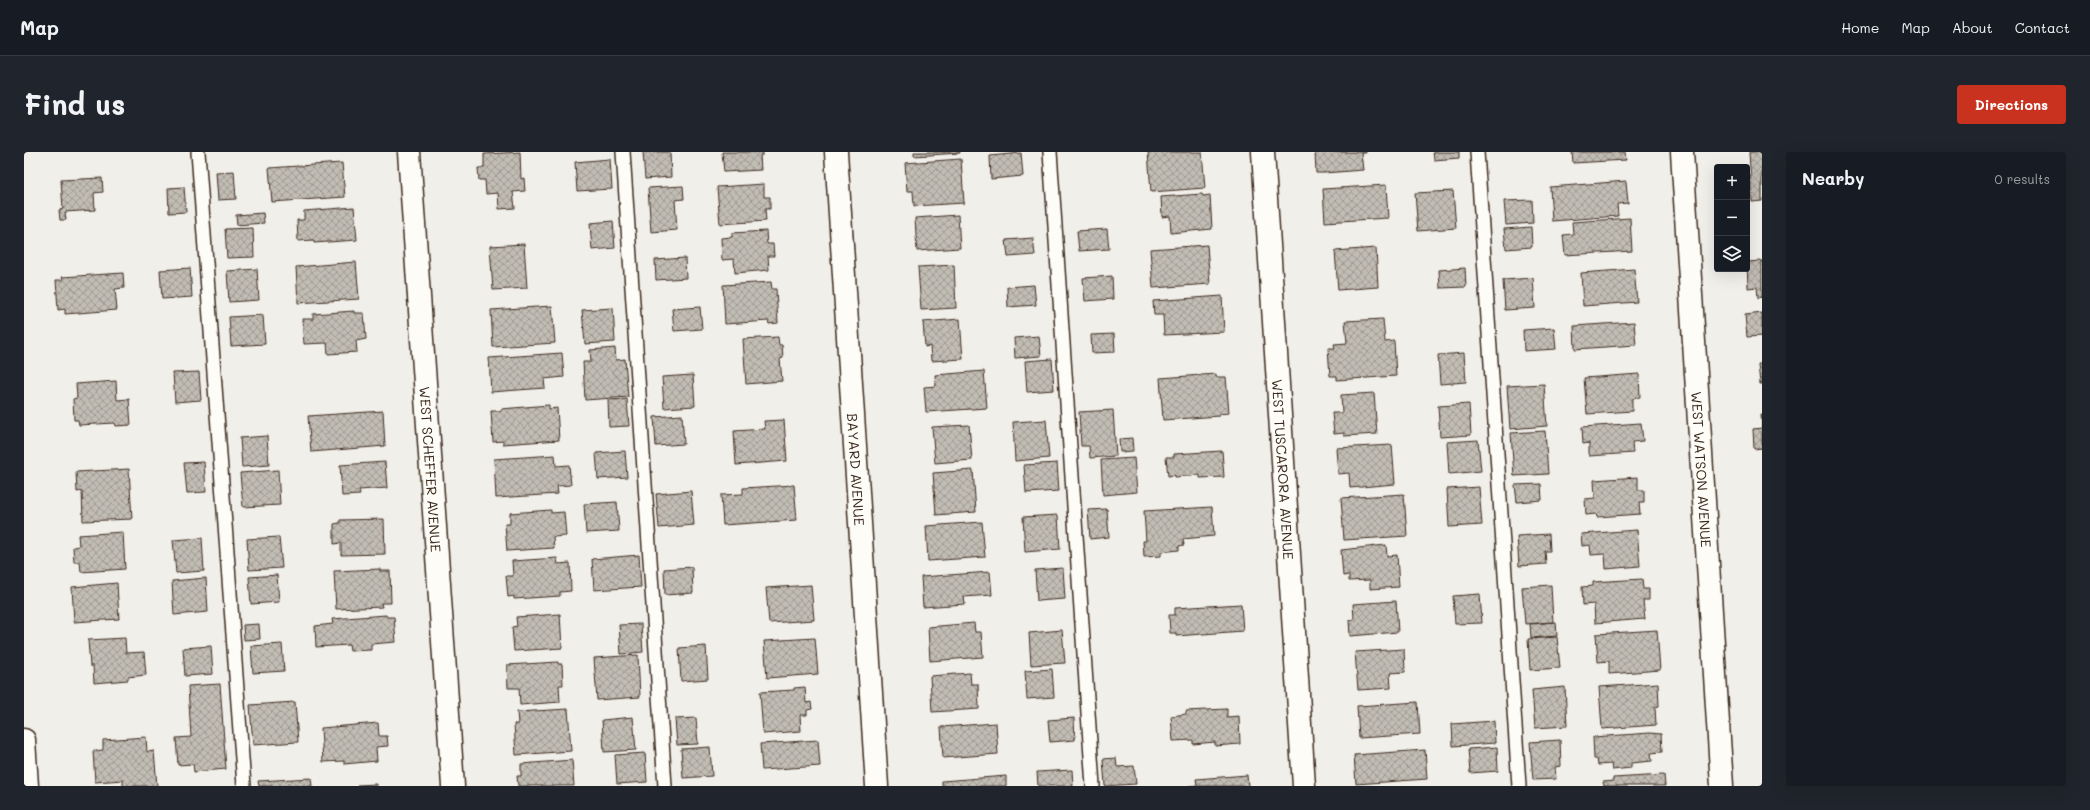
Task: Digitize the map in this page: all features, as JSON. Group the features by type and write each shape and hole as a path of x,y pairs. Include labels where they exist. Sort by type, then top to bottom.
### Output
{"street":[{"name":"WEST SCHEFFER AVENUE","path":"409,152 453,786"},
{"name":"BAYARD AVENUE","path":"836,152 877,786"},
{"name":"WEST TUSCARORA AVENUE","path":"1263,152 1304,786"},
{"name":"WEST WATSON AVENUE","path":"1682,152 1722,786"},
{"path":"24,740 27,786"}],"lane":[{"path":"198,152 244,786"},
{"path":"623,152 665,786"},
{"path":"1050,152 1093,786"},
{"path":"1477,152 1519,786"}],"building":[{"path":"520,152 521,179 524,178 525,191 513,192 515,208 499,209 498,193 486,194 485,180 479,180 478,168 484,168 484,154"},
{"path":"643,152 670,152 671,177 645,179"},
{"path":"722,152 763,152 763,155 760,155 761,170 724,172"},
{"path":"914,152 960,152 960,153 914,156"},
{"path":"1148,152 1202,152 1205,188 1151,192"},
{"path":"1315,152 1366,152 1361,153 1363,170 1316,173"},
{"path":"1433,152 1459,152 1459,158 1434,160"},
{"path":"1572,152 1625,152 1626,160 1573,163"},
{"path":"1749,152 1762,152 1762,201 1752,202"},
{"path":"1021,153 1023,176 991,179 990,156"},
{"path":"610,159 612,189 577,191 575,162"},
{"path":"961,159 964,203 914,206 913,191 907,191 905,163"},
{"path":"342,163 345,197 272,202 269,168"},
{"path":"234,171 236,199 218,200 216,172"},
{"path":"102,178 103,192 94,193 95,210 65,212 66,220 60,220 59,210 63,209 61,180"},
{"path":"1626,181 1628,203 1617,204 1618,216 1552,221 1550,187"},
{"path":"764,184 764,197 770,197 770,209 765,209 766,221 720,224 717,187"},
{"path":"1386,185 1388,218 1325,222 1323,189"},
{"path":"683,186 684,199 675,200 677,230 651,232 648,188"},
{"path":"184,187 186,212 169,213 168,188"},
{"path":"1453,191 1456,228 1418,231 1415,193"},
{"path":"1202,194 1203,196 1210,195 1212,229 1171,233 1170,216 1162,217 1161,197"},
{"path":"1532,200 1533,223 1506,225 1504,201"},
{"path":"354,207 357,240 314,243 314,240 298,241 297,220 304,220 304,211"},
{"path":"263,213 264,223 237,225 236,215"},
{"path":"958,215 960,248 917,251 915,218"},
{"path":"1630,218 1632,251 1565,255 1563,235 1573,234 1572,222"},
{"path":"613,221 615,248 592,250 590,223"},
{"path":"1531,227 1532,247 1506,249 1504,229"},
{"path":"253,228 254,257 227,258 225,229"},
{"path":"1107,229 1109,249 1079,251 1077,231"},
{"path":"766,231 767,244 773,244 774,256 768,256 769,270 735,273 734,259 722,260 721,238 732,237 732,233"},
{"path":"1033,238 1035,255 1008,257 1006,240"},
{"path":"524,244 527,288 493,290 490,246"},
{"path":"1207,245 1210,284 1153,288 1150,249"},
{"path":"1376,248 1378,287 1338,290 1335,251"},
{"path":"685,258 686,278 656,280 655,260"},
{"path":"1762,261 1762,297 1758,298 1757,287 1748,288 1747,272 1750,272 1750,262"},
{"path":"356,262 359,299 298,303 296,267"},
{"path":"954,265 956,308 921,310 918,267"},
{"path":"190,268 192,297 162,299 160,270"},
{"path":"1465,268 1466,287 1440,288 1439,270"},
{"path":"257,269 259,300 229,302 227,271"},
{"path":"1634,269 1637,302 1583,306 1581,273"},
{"path":"123,273 124,288 115,289 117,310 65,314 65,309 58,310 56,280 63,280 62,277"},
{"path":"1112,276 1113,299 1085,301 1083,278"},
{"path":"1533,278 1535,308 1505,310 1503,280"},
{"path":"771,282 772,289 776,289 778,323 769,324 768,321 725,324 723,285"},
{"path":"1034,285 1036,305 1008,307 1007,287"},
{"path":"1222,296 1224,332 1164,335 1163,315 1154,315 1153,301"},
{"path":"552,306 555,343 493,347 491,310"},
{"path":"700,307 702,329 674,331 672,309"},
{"path":"613,308 615,342 585,344 582,310"},
{"path":"354,311 354,313 364,313 366,339 356,341 357,352 328,354 327,343 304,344 302,319 313,319 313,314"},
{"path":"1762,313 1762,336 1747,337 1745,315"},
{"path":"263,315 265,344 231,346 229,317"},
{"path":"960,319 963,359 931,361 930,346 925,347 923,322"},
{"path":"1383,319 1385,342 1394,341 1396,376 1337,380 1337,376 1330,376 1328,348 1335,348 1334,344 1347,343 1345,321"},
{"path":"1634,322 1636,345 1575,349 1574,326"},
{"path":"1554,328 1556,349 1524,351 1523,330"},
{"path":"1114,334 1115,352 1092,353 1091,335"},
{"path":"1039,336 1041,356 1015,358 1014,338"},
{"path":"778,337 779,345 782,345 783,358 780,359 782,381 746,384 743,339"},
{"path":"615,348 616,360 625,359 628,397 585,400 583,362 591,362 590,350"},
{"path":"562,353 564,377 544,379 545,388 491,392 489,358"},
{"path":"1464,353 1466,382 1440,384 1438,355"},
{"path":"1052,359 1054,390 1027,392 1025,361"},
{"path":"1758,364 1762,364 1762,384 1760,384"},
{"path":"984,371 987,408 926,412 924,387 936,386 935,375"},
{"path":"199,372 201,400 175,402 173,373"},
{"path":"1216,374 1216,377 1226,377 1229,413 1219,414 1219,416 1163,420 1160,378"},
{"path":"1639,374 1640,398 1632,399 1632,411 1587,414 1584,378"},
{"path":"693,375 695,406 664,408 662,377"},
{"path":"116,381 117,400 129,399 131,425 116,426 115,423 79,425 78,420 74,420 73,399 77,398 76,384"},
{"path":"1544,384 1547,426 1510,429 1507,386"},
{"path":"1374,393 1377,434 1344,436 1344,433 1334,434 1332,413 1342,413 1341,395"},
{"path":"627,399 629,426 609,427 608,400"},
{"path":"1469,404 1471,435 1440,437 1438,406"},
{"path":"549,405 549,409 557,408 559,440 503,444 503,441 493,442 491,411"},
{"path":"1113,410 1116,456 1090,458 1089,446 1081,446 1079,412"},
{"path":"383,411 385,446 311,452 308,416"},
{"path":"682,415 684,444 656,446 654,417"},
{"path":"784,420 787,461 736,465 734,431 765,429 764,421"},
{"path":"1046,420 1049,458 1015,461 1013,422"},
{"path":"1641,423 1643,441 1632,442 1633,453 1589,456 1589,443 1583,444 1582,427"},
{"path":"969,425 972,460 935,463 932,427"},
{"path":"1762,428 1762,448 1754,449 1753,429"},
{"path":"1545,431 1548,474 1514,476 1511,433"},
{"path":"267,436 269,465 242,467 240,438"},
{"path":"1132,438 1133,451 1120,452 1119,439"},
{"path":"1478,440 1481,471 1449,474 1447,442"},
{"path":"1392,445 1395,484 1350,488 1349,473 1338,474 1336,448"},
{"path":"625,451 627,477 598,479 596,453"},
{"path":"1222,451 1224,477 1200,478 1200,475 1175,477 1175,475 1168,476 1166,457 1174,457 1174,454"},
{"path":"555,455 556,466 569,465 571,485 557,486 558,494 496,498 494,459"},
{"path":"1134,458 1137,492 1103,495 1101,460"},
{"path":"204,462 206,492 187,493 184,463"},
{"path":"385,462 387,488 359,490 360,495 342,496 340,465"},
{"path":"1057,463 1059,491 1026,493 1024,465"},
{"path":"129,469 132,519 83,521 82,491 77,492 76,472"},
{"path":"278,470 280,505 243,507 240,473"},
{"path":"973,470 976,512 936,515 933,473"},
{"path":"1638,477 1638,490 1644,490 1644,503 1639,503 1640,514 1597,517 1596,514 1586,515 1585,499 1595,498 1594,480"},
{"path":"1541,484 1542,500 1517,502 1515,485"},
{"path":"794,485 797,520 723,525 721,495 743,494 743,488"},
{"path":"1479,487 1482,525 1449,527 1447,489"},
{"path":"691,491 694,525 659,528 656,494"},
{"path":"1404,494 1407,536 1344,540 1341,498"},
{"path":"617,502 619,531 586,533 584,504"},
{"path":"1212,507 1214,536 1183,539 1184,545 1179,546 1179,550 1161,552 1161,556 1144,557 1143,541 1146,541 1144,511"},
{"path":"1107,509 1109,537 1090,539 1088,510"},
{"path":"551,510 551,513 564,512 566,536 553,537 554,548 507,551 505,524 510,524 510,513"},
{"path":"1058,515 1060,549 1025,552 1023,517"},
{"path":"384,519 385,554 341,555 341,543 334,544 334,524 340,523 340,520"},
{"path":"982,522 985,557 928,561 926,526"},
{"path":"1637,530 1640,566 1606,569 1605,554 1591,555 1590,545 1582,546 1581,534"},
{"path":"123,532 125,569 81,572 80,562 74,562 73,547 79,546 78,535"},
{"path":"1549,534 1550,551 1545,551 1546,564 1519,566 1517,536"},
{"path":"279,537 282,568 249,570 247,539"},
{"path":"202,538 204,571 176,573 173,540"},
{"path":"1386,545 1387,556 1397,555 1399,587 1370,589 1370,580 1349,581 1349,575 1343,576 1341,550"},
{"path":"639,555 641,587 594,590 592,559"},
{"path":"557,558 558,564 570,563 571,591 560,592 560,596 514,599 514,596 508,597 506,576 513,576 512,561"},
{"path":"692,567 693,593 665,595 664,569"},
{"path":"1063,568 1065,599 1037,601 1035,570"},
{"path":"380,569 380,571 390,571 391,603 381,603 382,607 336,609 334,571"},
{"path":"990,572 992,595 964,597 965,604 923,607 921,577"},
{"path":"277,575 279,602 251,604 249,577"},
{"path":"206,578 208,612 174,615 172,581"},
{"path":"1642,579 1643,589 1649,589 1649,600 1643,600 1645,619 1595,623 1594,604 1583,605 1582,587 1593,586 1593,582"},
{"path":"117,583 119,619 74,622 72,587"},
{"path":"811,585 814,620 769,623 766,588"},
{"path":"1551,585 1553,622 1525,624 1522,587"},
{"path":"1480,594 1482,623 1455,624 1453,596"},
{"path":"1396,601 1398,632 1350,636 1349,620 1354,619 1353,604"},
{"path":"1241,604 1243,631 1176,636 1176,633 1170,633 1169,615 1175,615 1175,608"},
{"path":"560,614 562,648 514,651 512,627 517,626 516,617"},
{"path":"386,615 387,617 394,617 396,642 371,644 371,650 350,651 349,645 316,647 315,626 333,624 332,619"},
{"path":"1556,622 1557,636 1531,638 1530,624"},
{"path":"974,623 975,632 981,632 983,657 930,661 928,627"},
{"path":"259,624 260,639 244,640 243,625"},
{"path":"641,624 643,652 621,654 619,625"},
{"path":"1062,630 1065,663 1031,665 1029,633"},
{"path":"1657,630 1660,670 1609,674 1609,661 1598,662 1596,634"},
{"path":"1557,637 1560,668 1530,670 1528,639"},
{"path":"125,638 126,653 144,652 146,675 128,677 128,680 94,683 93,666 90,666 88,640"},
{"path":"815,638 818,674 767,678 764,641"},
{"path":"282,644 284,671 253,673 251,646"},
{"path":"211,646 213,674 185,676 183,648"},
{"path":"706,646 708,679 681,681 679,648"},
{"path":"1404,649 1405,672 1390,673 1391,688 1358,690 1355,652"},
{"path":"638,655 640,697 597,700 594,658"},
{"path":"558,662 558,664 562,664 563,685 559,685 560,702 520,705 519,688 508,688 507,665"},
{"path":"1052,669 1054,697 1027,699 1025,671"},
{"path":"970,673 971,684 978,684 979,709 932,712 930,676"},
{"path":"1658,683 1659,706 1655,707 1656,725 1602,729 1599,687"},
{"path":"220,684 226,769 194,772 193,764 178,765 176,738 191,737 188,686"},
{"path":"805,687 806,703 811,702 812,709 807,710 807,715 800,715 801,731 763,734 760,692 794,690 794,688"},
{"path":"1565,687 1567,726 1535,728 1532,690"},
{"path":"295,702 298,742 253,745 250,705"},
{"path":"1418,702 1420,734 1359,738 1357,706"},
{"path":"568,709 571,751 516,755 514,724 518,724 517,712"},
{"path":"1227,709 1227,717 1239,716 1240,744 1215,746 1215,742 1193,744 1193,740 1173,741 1171,716 1186,714 1186,711"},
{"path":"633,717 636,750 604,752 602,720"},
{"path":"696,718 698,744 677,745 675,719"},
{"path":"1074,718 1075,740 1050,742 1048,720"},
{"path":"1494,721 1495,743 1453,746 1452,724"},
{"path":"378,723 379,736 387,736 388,746 376,747 377,761 344,764 344,761 323,762 321,728"},
{"path":"996,723 998,754 943,758 941,727"},
{"path":"1650,733 1661,734 1662,752 1651,753 1652,761 1631,763 1631,768 1612,770 1611,764 1598,765 1597,759 1594,759 1593,737"},
{"path":"146,737 147,752 154,751 157,786 123,786 123,780 95,782 93,751 103,750 103,740"},
{"path":"818,740 820,766 762,770 760,744"},
{"path":"1560,740 1561,766 1555,767 1556,779 1533,780 1530,742"},
{"path":"710,747 712,776 683,778 681,749"},
{"path":"1497,747 1498,771 1470,773 1468,749"},
{"path":"1425,750 1427,779 1356,784 1354,755"},
{"path":"645,753 647,782 617,784 615,755"},
{"path":"1116,758 1117,767 1134,766 1136,784 1105,786 1103,759"},
{"path":"572,760 574,786 518,786 517,776 521,776 521,764"},
{"path":"1072,770 1073,786 1038,786 1037,772"},
{"path":"1247,775 1248,786 1189,786 1197,785 1196,779"},
{"path":"1664,775 1665,786 1604,786 1603,782 1613,781 1613,778"},
{"path":"1006,776 1006,786 942,786 942,781"},
{"path":"311,778 312,786 259,786 258,781"},
{"path":"377,784 377,786 357,785"}]}
